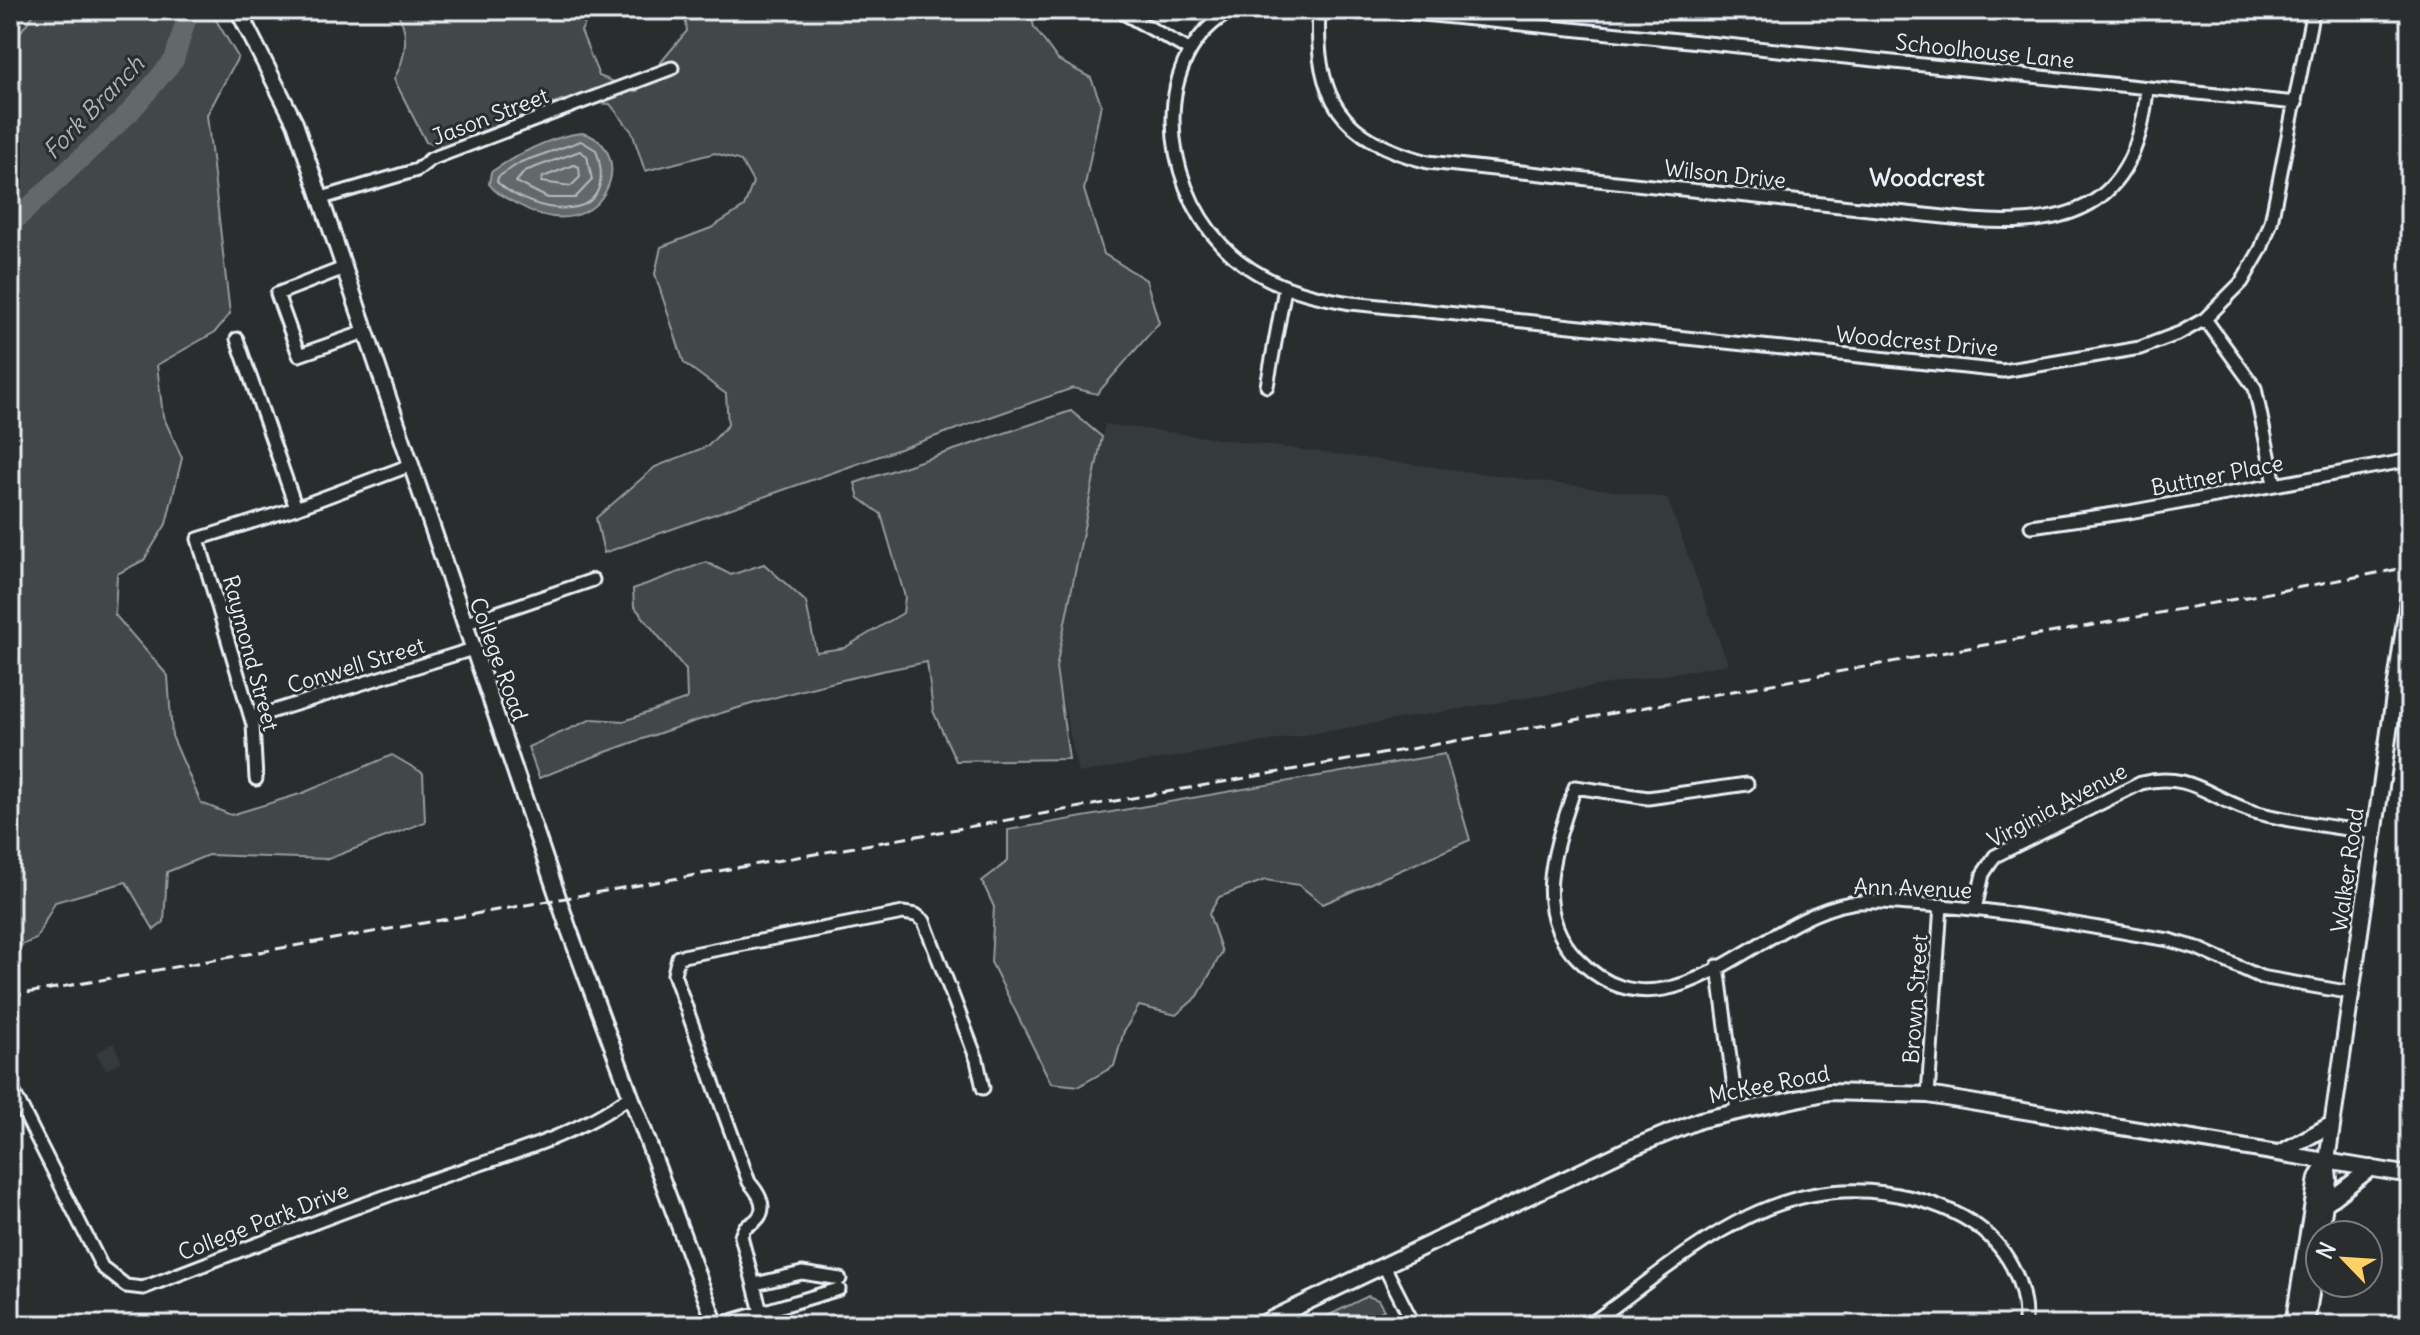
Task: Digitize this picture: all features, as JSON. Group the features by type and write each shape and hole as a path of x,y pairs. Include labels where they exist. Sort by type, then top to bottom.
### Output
{"street":[{"name":"College Road","path":"238,10 295,123 464,624 630,1096 717,1325"},
{"path":"1118,10 1189,50 1203,33 1233,10"},
{"name":"Wilson Drive","path":"1319,10 1317,43 1330,96 1361,134 1392,153 1443,164 1972,220 2044,222 2071,214 2094,201 2127,165 2144,124 2147,88"},
{"name":"Schoolhouse Lane","path":"1384,10 2296,103"},
{"name":"Woodcrest Drive","path":"1189,50 1177,79 1172,103 1174,145 1189,193 1221,245 1260,276 1285,288 1351,303 2003,371 2140,348 2205,319 2242,282 2261,249 2296,103 2313,10"},
{"name":"Jason Street","path":"322,198 417,170 431,159 672,68"},
{"path":"344,268 277,294 299,355 365,332"},
{"path":"1267,386 1285,288"},
{"path":"2205,319 2255,388 2275,484"},
{"path":"237,339 296,508 411,465"},
{"name":"Buttner Place","path":"2031,526 2410,460"},
{"name":"Raymond Street","path":"256,779 251,718 198,539 296,508"},
{"path":"464,624 593,580"},
{"name":"Walker Road","path":"2323,1219 2332,1124 2410,586"},
{"name":"Conwell Street","path":"251,718 473,649"},
{"name":"Virginia Avenue","path":"1975,909 1983,874 1995,856 2141,783 2156,779 2183,780 2236,806 2263,814 2374,833"},
{"name":"Ann Avenue","path":"1747,784 1648,798 1575,787 1553,857 1550,886 1558,930 1574,955 1603,979 1646,993 1670,990 1837,906 1866,902 1941,905 2169,940 2197,948 2261,977 2352,993"},
{"name":"Brown Street","path":"1928,1095 1941,905"},
{"path":"761,1312 741,1236 745,1227 757,1221 762,1213 761,1196 749,1182 674,974 678,957 903,913 916,915 924,921 977,1060 983,1088"},
{"path":"1718,966 1737,1111"},
{"name":"College Park Drive","path":"10,1085 102,1267 113,1280 126,1286 143,1288 298,1228 556,1136 607,1113 630,1096"},
{"name":"McKee Road","path":"1259,1325 1624,1151 1700,1120 1829,1092 1928,1095 2410,1175"},
{"path":"2280,1153 2332,1124"},
{"name":"Walker Road","path":"2293,1325 2317,1178 2327,1161"},
{"path":"2326,1203 2371,1168"},
{"path":"1589,1325 1742,1217 1807,1195 1856,1190 1922,1201 1980,1228 1995,1241 2014,1270 2024,1300 2025,1325"},
{"path":"1384,1266 1414,1325"},
{"path":"717,1325 840,1284 802,1273 755,1284"},
{"name":"Walker Road","path":"2306,1325 2310,1299"}],"shaded area":[{"path":"10,10 37,10 16,38 10,68"},
{"path":"37,10 210,10 238,57 207,115 230,314 215,332 157,365 163,416 182,458 166,524 144,560 117,574 115,615 168,676 172,736 201,803 231,815 303,793 392,755 423,773 425,822 328,859 208,855 167,872 164,922 154,930 126,882 55,902 36,939 10,950 10,68 16,38"},
{"path":"395,10 592,10 581,31 599,76 637,91 687,31 684,10 1030,10 1034,27 1058,60 1091,78 1101,104 1084,190 1104,254 1146,280 1159,323 1097,394 1073,388 604,553 596,518 655,467 708,446 728,425 726,394 684,363 655,274 661,247 711,228 744,207 753,182 741,161 715,153 645,171 632,132 610,104 561,100 445,146 426,142 394,79 405,44 403,26"},
{"path":"1071,411 1102,437 1056,668 1069,759 956,761 933,711 927,662 730,710 539,778 528,747 592,719 624,721 687,699 686,670 634,606 633,589 706,562 731,575 764,564 806,602 816,652 844,648 903,613 905,597 881,514 859,498 855,483"},
{"path":"1105,424 1667,498 1728,664 1078,773 1056,668"},
{"path":"1445,754 1470,840 1323,904 1299,885 1265,880 1219,897 1209,914 1222,952 1198,996 1176,1015 1139,1006 1124,1031 1114,1066 1079,1086 1051,1083 991,962 994,907 982,881 1008,861 1008,830"},
{"path":"113,1043 122,1061 106,1070 96,1053"},
{"path":"1368,1296 1378,1300 1384,1310 1352,1325 1309,1325"}],"water":[{"path":"582,133 600,142 609,157 611,175 605,193 592,207 573,216 549,216 519,205 489,184 491,172 523,153 546,142"}],"waterway":[{"name":"Fork Branch","path":"10,225 130,112 174,60 189,10"}],"railway":[{"path":"10,996 1597,716 2410,567"}],"district":[{"name":"Woodcrest","path":"1927,177"}]}
